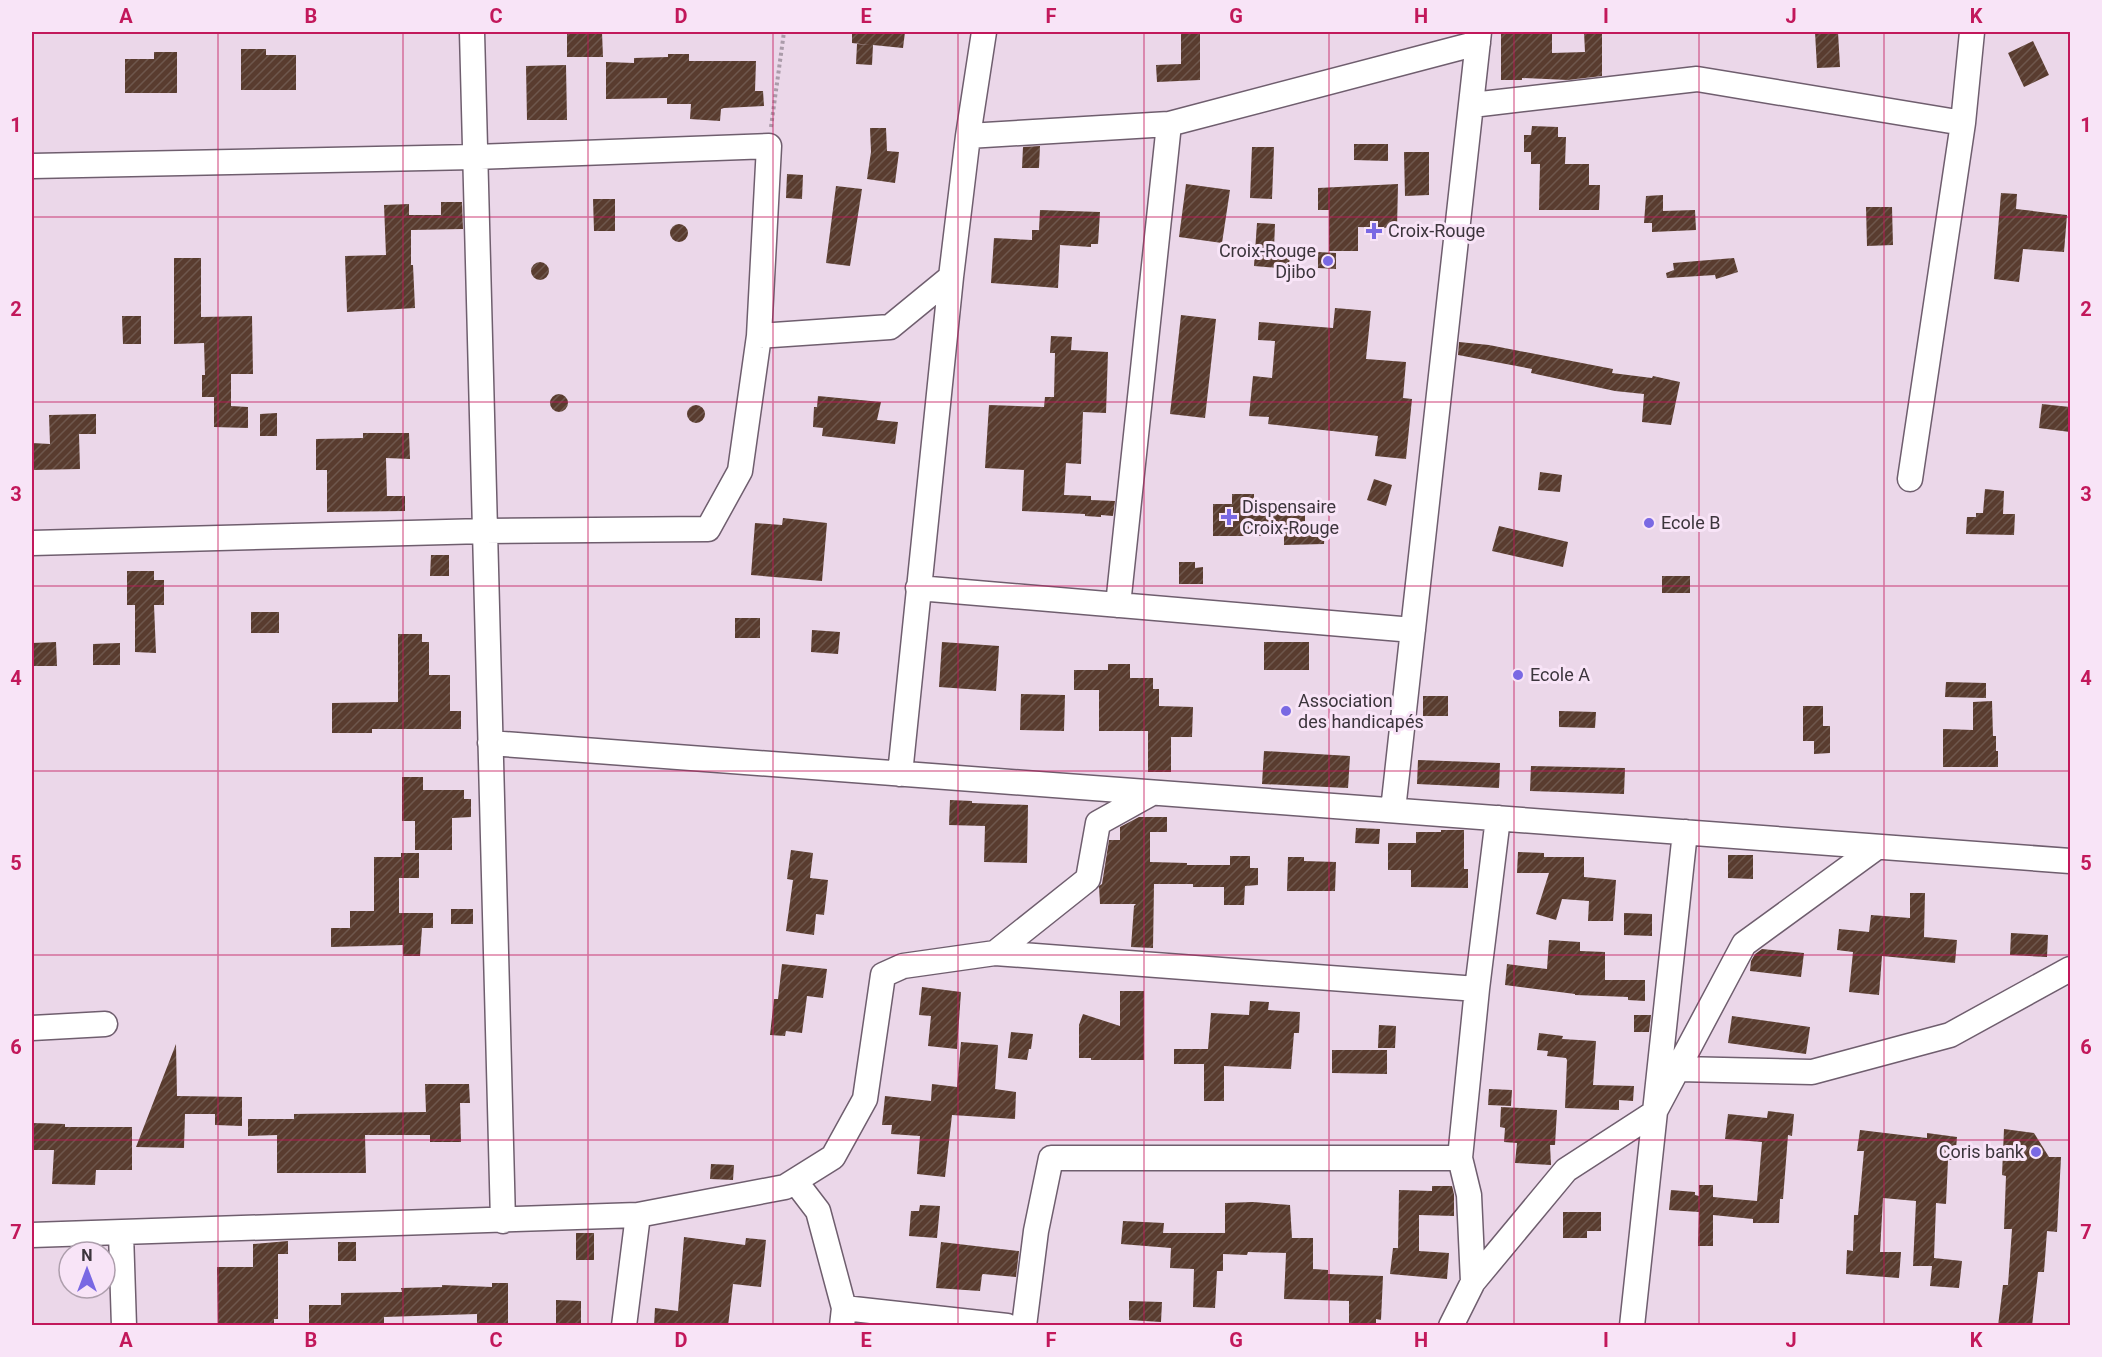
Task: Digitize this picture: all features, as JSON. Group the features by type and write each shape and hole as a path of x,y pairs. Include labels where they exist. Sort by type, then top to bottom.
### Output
{"street":[{"path":"472,32 502,1221"},
{"path":"900,774 951,277 968,136 984,32"},
{"path":"1910,479 1963,123 1972,32"},
{"path":"968,136 1168,124 1479,37 1393,810"},
{"path":"1472,105 1697,79 1963,123"},
{"path":"1118,605 1168,124"},
{"path":"32,166 474,157 769,146 759,336 740,471 708,529 485,531 32,543"},
{"path":"759,336 890,327 951,277"},
{"path":"918,588 1413,630"},
{"path":"490,743 2070,861"},
{"path":"995,953 1088,879 1098,823 1152,793"},
{"path":"1473,1282 1469,1195 1460,1158 1477,989 1498,818"},
{"path":"1632,1326 1684,832"},
{"path":"1452,1326 1473,1282 1566,1170 1654,1113 1744,944 1877,847"},
{"path":"32,1235 638,1215 785,1187 833,1157 865,1099 883,975 903,966 995,953 1477,989"},
{"path":"1678,1069 1812,1072 1950,1035 2070,969"},
{"path":"32,1028 105,1024"},
{"path":"1024,1326 1036,1231 1051,1158 1460,1158"},
{"path":"795,1181 818,1211 839,1320 1007,1326"},
{"path":"624,1326 638,1215"},
{"path":"121,1233 124,1326"}],"path":[{"path":"769,146 784,32"}],"building":[{"path":"567,32 602,32 603,57 567,57"},
{"path":"852,32 905,32 903,48 873,45 872,65 856,64 857,44 870,45 852,43"},
{"path":"1181,32 1200,32 1200,80 1157,82 1156,65 1181,64"},
{"path":"1501,32 1552,32 1552,53 1585,52 1584,32 1602,32 1602,76 1568,80 1522,78 1522,80 1501,80"},
{"path":"1815,32 1838,32 1840,67 1817,68"},
{"path":"2033,41 2049,75 2024,87 2008,53"},
{"path":"241,49 266,49 266,55 296,55 296,90 241,90"},
{"path":"154,52 177,52 177,93 125,93 125,59 154,59"},
{"path":"668,54 689,54 689,61 756,61 755,91 763,91 764,106 721,109 720,121 690,119 691,104 667,104 667,98 606,99 606,62 634,63 634,58 668,57"},
{"path":"566,65 567,120 527,120 526,66"},
{"path":"1532,126 1558,127 1558,137 1566,137 1565,164 1589,164 1589,185 1600,185 1599,210 1539,210 1540,164 1531,164 1531,152 1524,152 1524,135 1531,135"},
{"path":"870,128 886,128 887,151 899,152 895,183 867,179 871,152"},
{"path":"1354,144 1388,144 1388,161 1354,160"},
{"path":"1040,146 1039,168 1022,168 1023,147"},
{"path":"1252,147 1274,147 1272,199 1250,198"},
{"path":"1404,152 1429,152 1429,195 1405,196"},
{"path":"787,174 803,175 802,199 786,198"},
{"path":"1186,184 1230,190 1222,243 1179,237"},
{"path":"1398,184 1397,228 1358,227 1358,251 1329,251 1329,210 1318,210 1318,188"},
{"path":"836,186 862,189 850,266 826,263"},
{"path":"2001,193 2017,194 2016,209 2067,215 2064,252 2023,249 2019,282 1994,279"},
{"path":"1663,195 1663,211 1695,210 1696,230 1652,232 1652,223 1644,223 1646,196"},
{"path":"593,199 615,199 615,231 594,231"},
{"path":"441,202 462,202 463,229 411,230 415,308 347,312 345,256 386,255 384,205 409,204 409,215 441,215"},
{"path":"1866,207 1892,207 1893,245 1867,246"},
{"path":"1040,210 1100,212 1098,244 1091,244 1091,247 1060,245 1058,288 991,283 994,238 1032,240 1032,230 1039,230"},
{"path":"1257,223 1275,224 1274,249 1290,250 1289,269 1254,266"},
{"path":"675,224 683,224 688,229 686,240 675,242 670,237 670,229"},
{"path":"1318,252 1336,253 1336,269 1318,268"},
{"path":"174,258 201,258 201,317 252,316 253,374 231,374 231,406 248,407 248,428 214,427 214,397 202,397 202,375 205,375 204,343 174,344"},
{"path":"1734,258 1738,272 1716,279 1715,275 1667,278 1666,273 1674,270 1673,263"},
{"path":"536,262 544,262 549,267 547,278 536,280 531,275 531,267"},
{"path":"1335,308 1371,311 1366,359 1406,362 1403,398 1412,399 1406,459 1375,456 1378,436 1268,424 1269,417 1249,416 1253,376 1272,378 1275,341 1258,340 1259,322 1333,328"},
{"path":"1181,315 1216,319 1205,418 1170,414"},
{"path":"122,316 141,316 141,344 123,344"},
{"path":"1051,336 1072,337 1071,350 1108,352 1106,413 1083,412 1081,464 1066,463 1064,495 1091,496 1091,500 1115,501 1113,516 1022,511 1024,470 985,468 989,405 1044,407 1045,397 1054,397 1055,353 1050,353"},
{"path":"1459,342 1489,345 1613,369 1612,373 1652,378 1653,376 1680,382 1671,425 1642,422 1644,394 1615,391 1531,373 1532,369 1458,355"},
{"path":"559,394 566,396 568,403 566,410 559,412 552,410 550,403 552,396"},
{"path":"818,396 881,402 877,420 898,422 895,444 822,436 823,428 813,427 814,407 817,407"},
{"path":"2042,404 2070,407 2070,432 2039,428"},
{"path":"696,405 704,410 705,414 700,422 696,423 688,418 687,414 692,406"},
{"path":"277,413 277,436 260,436 260,414"},
{"path":"96,414 96,434 79,434 80,469 32,470 32,443 50,444 49,415"},
{"path":"363,433 409,433 410,459 386,458 387,496 405,496 405,511 327,512 327,470 316,470 316,439 363,438"},
{"path":"1540,472 1562,475 1560,492 1538,490"},
{"path":"1374,479 1392,485 1386,506 1367,500"},
{"path":"1985,489 2004,491 2003,514 2015,514 2014,535 1966,534 1967,517 1976,517 1976,513 1983,513"},
{"path":"1232,494 1254,494 1254,504 1270,504 1270,508 1305,507 1305,528 1325,528 1324,544 1284,545 1284,536 1213,536 1213,504 1232,504"},
{"path":"783,518 827,523 822,581 751,575 755,523 782,525"},
{"path":"1499,526 1568,542 1563,567 1492,551"},
{"path":"431,555 449,555 449,576 430,576"},
{"path":"1179,562 1195,562 1195,568 1203,567 1203,584 1179,584"},
{"path":"127,571 154,571 154,580 164,580 164,605 154,605 156,653 135,652 135,605 127,605"},
{"path":"1662,576 1690,576 1690,593 1662,593"},
{"path":"251,612 279,612 279,633 251,633"},
{"path":"735,618 760,618 760,638 735,638"},
{"path":"812,630 840,632 838,654 811,652"},
{"path":"398,634 422,634 422,642 429,642 429,675 450,675 450,711 461,711 461,729 372,729 372,733 332,733 332,703 398,702"},
{"path":"56,642 57,666 32,666 32,643"},
{"path":"942,642 999,646 996,691 939,687"},
{"path":"1264,642 1309,642 1309,670 1264,670"},
{"path":"120,643 120,665 93,665 93,644"},
{"path":"1108,664 1130,664 1130,678 1153,678 1153,689 1159,689 1159,706 1193,707 1192,737 1171,737 1171,772 1148,772 1148,731 1099,731 1099,690 1074,690 1074,670 1108,670"},
{"path":"1946,682 1986,683 1986,698 1945,697"},
{"path":"1021,694 1065,695 1064,731 1020,730"},
{"path":"1423,696 1448,696 1448,716 1423,716"},
{"path":"1992,701 1993,736 1996,736 1998,767 1943,767 1943,729 1973,730 1973,702"},
{"path":"1803,706 1823,706 1823,726 1830,726 1830,753 1814,754 1814,741 1803,741"},
{"path":"1559,711 1596,712 1595,728 1559,727"},
{"path":"1264,751 1350,756 1348,788 1262,784"},
{"path":"1418,760 1500,763 1499,788 1417,784"},
{"path":"1531,766 1625,768 1624,794 1530,791"},
{"path":"402,777 423,777 423,790 464,790 464,799 471,799 471,817 452,818 452,850 415,850 415,821 402,821"},
{"path":"950,800 1028,805 1027,863 984,862 985,826 949,825"},
{"path":"1139,817 1167,817 1167,832 1150,832 1150,862 1230,865 1230,856 1250,856 1250,868 1258,868 1258,885 1245,886 1244,905 1224,905 1224,887 1154,884 1153,948 1131,947 1136,904 1100,904 1099,886 1102,884 1109,840 1120,840 1120,827"},
{"path":"1356,828 1380,829 1379,844 1355,843"},
{"path":"1441,830 1464,830 1464,869 1468,869 1468,888 1411,887 1411,870 1388,870 1388,843 1416,843 1416,832 1441,832"},
{"path":"791,850 813,853 810,878 828,880 824,915 816,914 814,935 786,931 793,880 787,879"},
{"path":"1518,852 1544,853 1544,857 1584,857 1584,877 1616,880 1613,921 1588,921 1589,901 1562,899 1556,920 1536,914 1549,873 1517,873"},
{"path":"401,853 419,853 419,878 399,878 399,913 433,913 433,928 422,928 420,956 403,956 403,945 331,947 331,928 350,928 350,911 374,911 374,857 401,857"},
{"path":"1728,855 1753,855 1753,879 1728,878"},
{"path":"1288,857 1304,857 1304,861 1336,862 1335,891 1287,891"},
{"path":"1910,893 1925,893 1924,937 1957,940 1955,963 1882,956 1879,995 1849,992 1853,952 1837,950 1839,929 1869,932 1871,915 1910,918"},
{"path":"451,909 473,909 473,924 451,924"},
{"path":"1624,913 1652,914 1652,936 1624,935"},
{"path":"2011,933 2048,935 2047,957 2010,955"},
{"path":"1549,940 1580,942 1580,951 1605,952 1605,980 1645,980 1645,1001 1628,1000 1628,997 1575,995 1505,985 1507,964 1547,969"},
{"path":"1762,949 1804,953 1801,977 1750,971 1751,961"},
{"path":"782,964 827,969 823,998 807,996 802,1033 786,1031 785,1036 770,1035 774,999 778,999"},
{"path":"922,987 961,992 957,1049 928,1046 931,1016 919,1015"},
{"path":"1120,991 1144,991 1144,1060 1079,1058 1079,1025 1083,1014 1120,1026"},
{"path":"1250,1001 1269,1002 1268,1010 1300,1012 1299,1033 1294,1033 1291,1069 1224,1066 1224,1101 1204,1101 1204,1064 1174,1064 1174,1049 1208,1049 1211,1013 1249,1015"},
{"path":"1634,1015 1651,1015 1649,1032 1634,1032"},
{"path":"1732,1016 1810,1027 1806,1054 1728,1043"},
{"path":"1379,1025 1396,1026 1395,1048 1378,1048"},
{"path":"1011,1032 1033,1034 1027,1060 1008,1058"},
{"path":"1539,1033 1563,1036 1562,1039 1596,1041 1593,1085 1634,1086 1633,1101 1619,1100 1619,1110 1565,1108 1567,1060 1547,1056 1548,1051 1537,1050"},
{"path":"961,1042 998,1045 995,1089 1016,1092 1015,1119 952,1115 945,1177 917,1174 920,1136 891,1134 892,1125 882,1125 885,1096 931,1101 932,1084 957,1087"},
{"path":"176,1044 177,1096 242,1097 242,1126 215,1125 215,1114 185,1114 184,1148 136,1147"},
{"path":"1332,1050 1387,1050 1387,1074 1332,1073"},
{"path":"425,1084 469,1084 470,1103 460,1103 461,1142 430,1142 430,1135 365,1135 366,1173 277,1173 277,1135 248,1136 248,1119 294,1119 294,1114 426,1112"},
{"path":"1489,1089 1512,1090 1511,1106 1488,1105"},
{"path":"1501,1107 1557,1110 1555,1145 1550,1145 1551,1165 1515,1163 1517,1143 1504,1142 1505,1128 1500,1127"},
{"path":"1768,1111 1794,1114 1792,1136 1788,1135 1779,1223 1753,1223 1753,1219 1713,1215 1713,1246 1698,1246 1699,1212 1669,1210 1671,1190 1695,1192 1695,1195 1699,1196 1699,1185 1713,1185 1713,1197 1757,1201 1762,1142 1725,1139 1728,1114 1767,1118"},
{"path":"32,1123 65,1124 65,1127 132,1127 132,1170 96,1170 95,1185 52,1184 54,1150 32,1150"},
{"path":"2004,1129 2034,1133 2049,1157 2061,1157 2057,1232 2047,1231 2044,1272 2038,1272 2032,1326 1998,1326 2003,1285 2008,1285 2012,1229 2004,1229 2006,1176 2002,1175"},
{"path":"1860,1130 1927,1138 1927,1133 1957,1137 1955,1160 1948,1160 1946,1204 1936,1203 1934,1258 1962,1261 1959,1288 1930,1286 1932,1266 1913,1266 1916,1201 1883,1198 1880,1252 1901,1252 1899,1278 1846,1274 1847,1250 1853,1251 1854,1215 1858,1215 1864,1151 1857,1151"},
{"path":"711,1164 734,1165 733,1180 710,1179"},
{"path":"1432,1186 1452,1186 1454,1216 1419,1215 1419,1251 1449,1253 1447,1279 1390,1274 1393,1248 1398,1248 1399,1190 1432,1191"},
{"path":"1253,1202 1290,1205 1292,1238 1313,1238 1313,1269 1328,1270 1328,1274 1383,1276 1381,1320 1376,1319 1376,1326 1349,1326 1349,1301 1284,1299 1286,1253 1223,1254 1223,1271 1217,1271 1215,1308 1193,1307 1194,1269 1170,1268 1171,1248 1121,1244 1123,1221 1164,1223 1163,1233 1225,1233 1225,1203"},
{"path":"920,1205 940,1206 937,1238 909,1236 911,1211 919,1211"},
{"path":"1563,1212 1601,1212 1601,1231 1587,1231 1587,1238 1563,1238"},
{"path":"576,1233 594,1233 594,1260 576,1260"},
{"path":"684,1237 745,1245 746,1238 766,1240 761,1287 733,1284 728,1326 654,1326 655,1308 678,1311"},
{"path":"288,1241 288,1254 278,1254 278,1319 274,1319 274,1325 218,1324 217,1267 253,1267 253,1244"},
{"path":"338,1242 356,1242 356,1261 338,1261"},
{"path":"941,1242 1019,1251 1016,1277 983,1274 980,1291 936,1288"},
{"path":"492,1283 508,1283 508,1326 477,1326 477,1314 384,1317 384,1326 309,1326 309,1305 341,1305 341,1293 402,1292 401,1288 442,1287 442,1285 492,1287"},
{"path":"556,1300 581,1301 581,1326 556,1326"},
{"path":"1129,1301 1162,1302 1161,1322 1129,1320"}],"place":[{"name":"Croix-Rouge","path":"1374,231"},
{"name":"Croix-Rouge Djibo","path":"1328,261"},
{"name":"Dispensaire Croix-Rouge","path":"1229,517"},
{"name":"Ecole B","path":"1649,523"},
{"name":"Ecole A","path":"1518,675"},
{"name":"Association des handicapés","path":"1286,711"},
{"name":"Coris bank","path":"2036,1152"}]}
